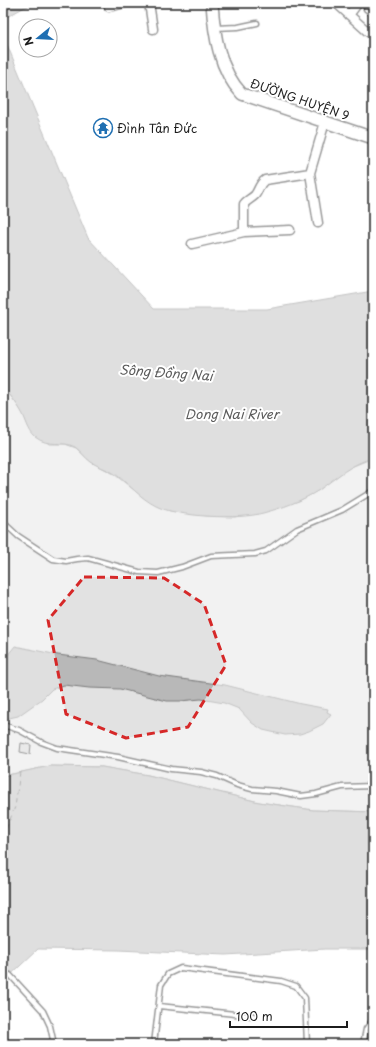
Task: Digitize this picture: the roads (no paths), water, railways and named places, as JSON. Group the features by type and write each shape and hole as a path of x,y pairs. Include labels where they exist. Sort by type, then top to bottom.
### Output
{"street":[{"path":"109,7 125,3"},
{"path":"149,3 153,29"},
{"name":"ĐƯỜNG HUYỆN 9","path":"212,3 218,47 225,69 235,86 242,94 373,138"},
{"path":"336,3 368,32"},
{"path":"349,15 358,3"},
{"path":"318,223 310,173 325,122"},
{"path":"244,232 244,204 246,200 254,196 262,183 272,178 310,173"},
{"path":"192,244 244,232 290,230"}],"lane":[{"path":"368,3 366,9 371,13"},
{"path":"215,28 238,27 257,23"},
{"path":"3,522 18,536 53,559 66,561 88,558 139,572 158,573 182,567 197,560 211,556 255,554 266,551 297,529 342,510 373,491"},
{"path":"3,725 19,730 41,742 57,748 118,757 171,770 201,772 217,776 237,785 252,789 276,791 301,796 316,794 342,787 373,786"},
{"path":"154,1044 161,985 168,974 181,968 281,981 296,986 306,998 307,1044"},
{"path":"10,975 43,1011 50,1026 54,1044"},
{"path":"159,1006 254,1016"},
{"path":"363,1044 366,1029 373,1020"}],"water":[{"path":"3,3 36,3 3,19"},
{"name":"Dong Nai River","path":"3,35 88,238 154,309 267,309 373,291 373,458 351,467 319,490 299,501 263,513 225,517 178,513 156,506 145,499 115,474 91,462 75,447 65,444 45,442 35,437 15,401 3,386"},
{"path":"15,646 58,655 97,660 159,676 225,685 301,704 328,709 327,712 331,714 323,724 309,731 300,734 285,735 263,730 252,723 239,709 224,703 201,699 167,701 120,689 89,688 64,685 52,689 42,699 18,716 9,718 3,717 3,661"},
{"path":"50,766 102,767 148,775 259,802 313,810 373,812 373,949 325,949 225,955 118,950 38,949 3,982 3,776"}],"place":[{"name":"Đình Tân Đức","path":"103,128"}],"water label":[{"name":"Sông Đồng Nai","path":"166,372"}]}
